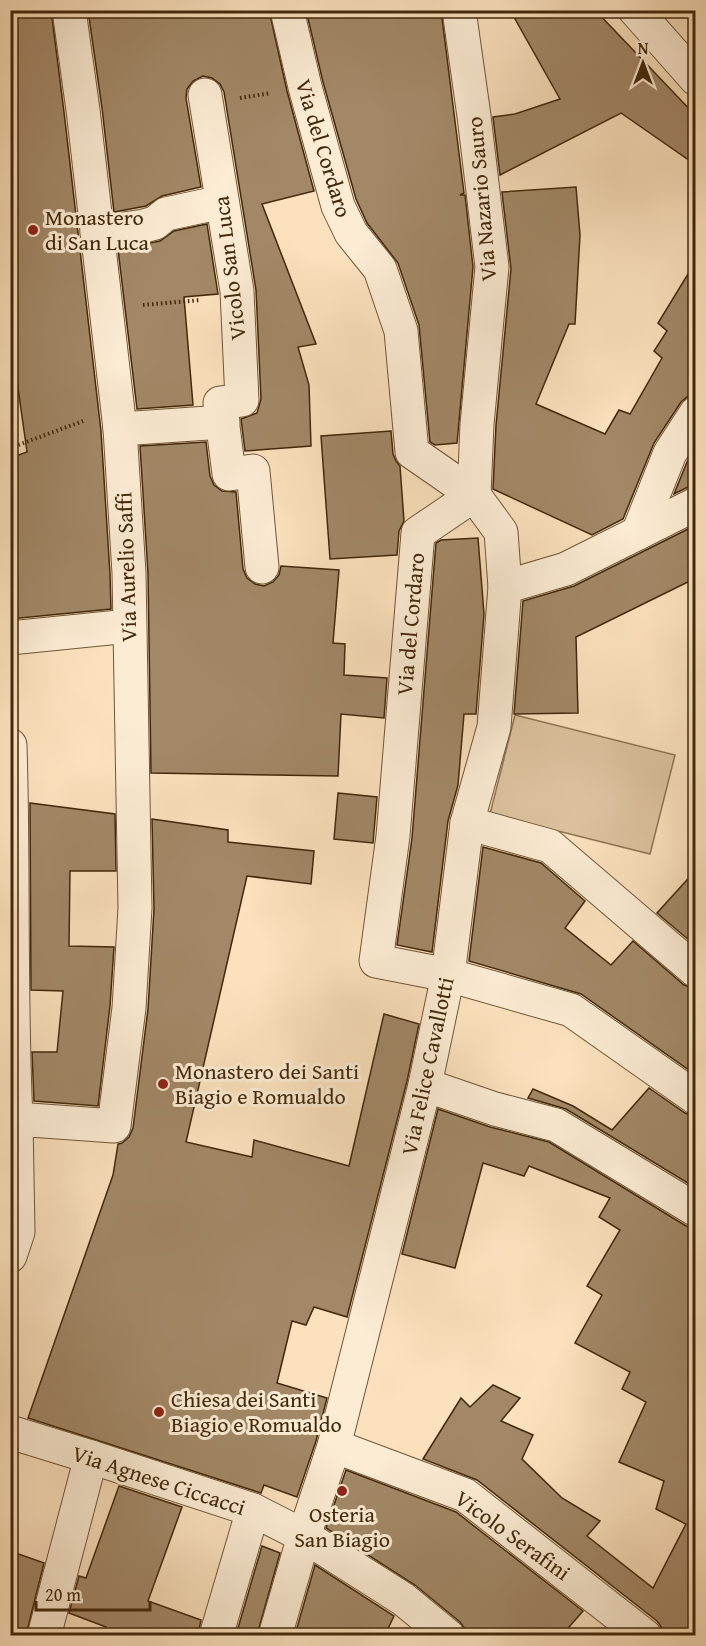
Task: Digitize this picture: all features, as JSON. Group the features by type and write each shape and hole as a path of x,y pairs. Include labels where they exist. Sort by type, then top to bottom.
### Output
{"street":[{"name":"Via Aurelio Saffi","path":"16,1119 114,1126 129,1008 135,908 129,573 119,419 69,10"},
{"name":"Via del Cordaro","path":"287,10 304,87 338,206 351,233 380,269 401,331 412,452 474,495 418,533 393,836 376,961 448,975"},
{"path":"635,10 696,79"},
{"name":"Via Nazario Sauro","path":"461,11 492,267 477,424 474,495"},
{"name":"Vicolo San Luca","path":"205,99 237,297 242,400 220,403 229,474 253,471 262,567"},
{"path":"97,233 144,226 155,223 166,214 222,202"},
{"path":"638,533 670,453 696,413"},
{"path":"119,419 223,422"},
{"name":"Via Felice Cavallotti","path":"275,1635 304,1536 334,1446 425,1085 448,975 467,824 494,727 505,587 501,532 474,495"},
{"path":"505,587 566,569 696,504"},
{"path":"10,638 129,626"},
{"path":"10,745 13,839 13,1041 18,1232 10,1256"},
{"path":"467,824 550,846 696,971"},
{"path":"448,975 571,1010 696,1098"},
{"path":"425,1085 495,1109 556,1125 696,1210"},
{"name":"Via Agnese Ciccacci","path":"10,1432 253,1510 304,1536 403,1599 448,1635"},
{"name":"Vicolo Serafini","path":"334,1446 465,1495 645,1635"},
{"path":"44,1635 91,1457"},
{"path":"216,1635 253,1510"}],"path":[{"path":"205,99 304,87"},
{"path":"106,309 237,297"},
{"path":"10,448 119,419"}],"shaded area":[{"path":"515,715 675,755 650,854 490,814"}],"building":[{"path":"10,10 51,10 101,431 111,609 10,619 10,458 27,452 10,331 10,93 17,91 10,61"},
{"path":"88,10 226,10 228,16 256,10 269,10 287,91 314,191 262,204 316,344 298,347 309,385 311,446 245,451 241,419 257,413 261,399 256,290 224,92 220,84 212,78 203,76 193,81 187,89 186,98 201,187 162,196 146,206 114,212"},
{"path":"306,10 441,10 464,193 460,195 465,195 473,267 457,443 435,445 430,442 419,325 398,263 367,223 356,199 323,82"},
{"path":"510,10 595,10 696,116 696,165 621,113 500,175 493,117 515,114 560,99"},
{"path":"576,187 580,235 575,324 569,324 536,404 605,434 619,410 630,414 662,358 654,351 667,331 658,323 696,261 696,395 687,397 681,402 654,443 623,519 592,535 493,489 496,425 511,269 502,192"},
{"path":"207,224 218,294 184,297 193,405 137,409 118,249 160,241 174,231"},
{"path":"391,431 393,454 400,466 404,521 399,531 397,555 330,559 321,436"},
{"path":"206,442 210,476 214,485 222,491 236,492 243,569 247,578 255,584 264,586 273,582 279,575 281,566 339,570 333,643 345,644 344,675 387,678 384,718 341,714 338,776 151,773 148,573 140,446"},
{"path":"696,448 696,486 674,494 687,462"},
{"path":"696,525 696,578 576,637 578,713 514,714 523,601 574,586"},
{"path":"478,538 484,614 476,714 464,714 458,785 448,821 432,952 397,945 412,838 436,543 441,540"},
{"path":"338,793 377,797 373,843 334,839"},
{"path":"30,803 115,814 116,871 70,871 69,946 114,947 110,1006 98,1106 34,1101 32,1052 57,1052 63,991 31,990"},
{"name":"Monastero dei Santi Biagio e Romualdo","path":"152,819 228,830 228,842 314,851 311,884 247,876 186,1142 252,1157 254,1140 349,1166 384,1014 419,1024 407,1081 347,1317 314,1307 306,1325 292,1321 277,1383 327,1398 316,1441 297,1497 264,1485 261,1493 28,1418 113,1175 118,1144 129,1137 133,1128 148,1009 154,909"},
{"path":"483,847 541,863 585,901 565,928 611,965 633,941 684,985 696,989 696,1075 581,994 469,961"},
{"path":"696,870 696,946 657,913"},
{"path":"649,1088 685,1113 696,1117 696,1188 566,1109 528,1098 533,1089 573,1106 612,1130"},
{"path":"438,1109 490,1127 549,1142 686,1226 696,1229 696,1635 664,1635 657,1621 477,1480 423,1459 461,1398 470,1407 493,1385 520,1398 501,1421 533,1435 522,1459 562,1498 600,1521 587,1536 653,1588 686,1524 656,1509 664,1481 619,1462 646,1402 622,1389 630,1372 575,1343 602,1295 587,1286 620,1230 599,1217 610,1198 529,1166 524,1176 483,1163 455,1268 402,1254"},
{"path":"346,1470 456,1512 583,1611 562,1635 466,1635 460,1622 415,1585 326,1528"},
{"path":"119,1486 182,1507 148,1601 201,1620 198,1635 103,1635 106,1627 69,1613 79,1576 86,1578"},
{"path":"262,1546 280,1553 257,1635 236,1635"},
{"path":"10,1551 44,1563 26,1635 10,1635"},
{"path":"315,1565 394,1616 385,1635 295,1635"}],"place":[{"name":"Monastero di San Luca","path":"33,230"},
{"name":"Monastero dei Santi Biagio e Romualdo","path":"163,1084"},
{"name":"Chiesa dei Santi Biagio e Romualdo","path":"159,1412"},
{"name":"Osteria San Biagio","path":"342,1491"}]}
